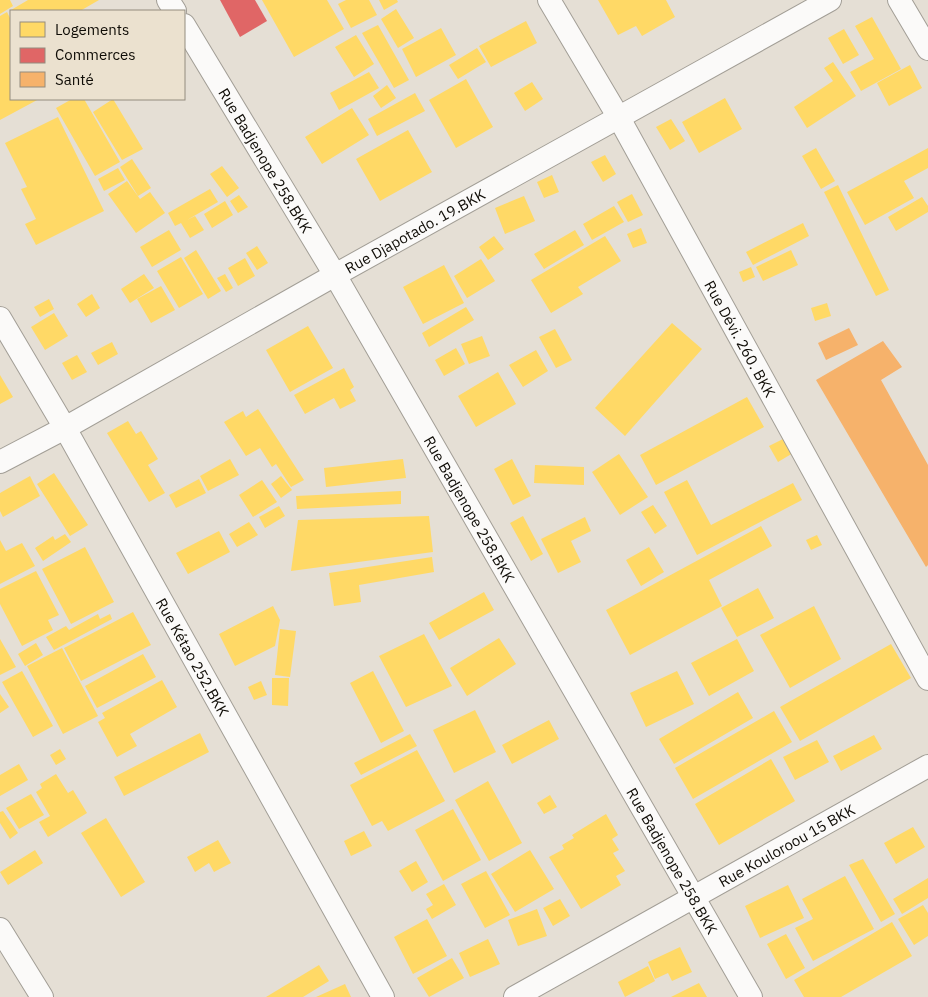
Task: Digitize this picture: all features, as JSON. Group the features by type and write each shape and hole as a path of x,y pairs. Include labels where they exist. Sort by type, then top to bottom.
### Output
{"street":[{"name":"Rue Dévi. 260. BKK","path":"549,0 619,118 928,679"},
{"name":"Rue Djapotado. 19.BKK","path":"0,462 65,428 334,274 830,0"},
{"path":"899,0 928,49"},
{"name":"Rue Badjenope 258.BKK","path":"185,28 334,274 751,997"},
{"name":"Rue Kétao 252.BKK","path":"0,318 65,428 383,997"},
{"name":"Rue Kouloroou 15 BKK","path":"515,997 928,766"},
{"path":"0,929 42,997"}],"building: Logements":[{"path":"0,0 10,0 13,6 0,14"},
{"path":"28,0 99,0 82,10 11,10"},
{"path":"262,0 327,0 344,29 294,57"},
{"path":"346,0 369,0 377,15 351,28 338,4"},
{"path":"379,0 397,0 398,2 384,10"},
{"path":"598,0 666,0 675,17 642,36 636,26 618,35"},
{"path":"396,9 414,38 398,48 381,19"},
{"path":"7,12 10,18 10,100 37,100 0,120 0,16"},
{"path":"872,17 901,69 861,91 850,72 874,59 855,26"},
{"path":"526,21 537,43 491,67 479,46"},
{"path":"378,25 409,80 394,88 362,33"},
{"path":"441,28 456,55 416,77 402,49"},
{"path":"844,29 859,55 843,64 828,38"},
{"path":"356,35 374,64 354,77 335,47"},
{"path":"477,48 486,62 458,79 449,65"},
{"path":"833,62 856,96 807,128 794,107 833,81 824,68"},
{"path":"910,65 922,88 889,106 877,83"},
{"path":"369,72 379,88 339,110 330,93"},
{"path":"466,79 493,127 456,148 429,100"},
{"path":"532,82 543,99 525,111 514,93"},
{"path":"387,85 396,98 381,108 373,96"},
{"path":"415,93 425,111 377,136 368,119"},
{"path":"725,98 742,129 699,153 682,122"},
{"path":"70,100 85,100 120,162 95,176 56,108"},
{"path":"114,100 143,149 122,160 93,112"},
{"path":"352,108 369,135 322,164 305,137"},
{"path":"58,117 104,211 36,245 25,224 36,219 21,189 27,187 5,143"},
{"path":"671,119 685,141 670,150 656,127"},
{"path":"408,130 432,172 380,201 356,159"},
{"path":"816,148 835,181 821,189 802,156"},
{"path":"928,148 928,168 904,181 914,198 865,225 847,192"},
{"path":"605,155 616,174 603,182 591,162"},
{"path":"132,159 151,188 138,196 120,167"},
{"path":"222,166 239,188 227,197 210,174"},
{"path":"118,168 125,180 104,191 98,179"},
{"path":"552,175 559,192 544,198 537,182"},
{"path":"127,181 140,199 150,192 165,213 136,233 108,194"},
{"path":"838,185 889,290 876,296 824,192"},
{"path":"210,189 218,202 187,220 195,216 204,230 190,238 181,223 175,226 168,213"},
{"path":"632,194 643,215 628,222 617,202"},
{"path":"239,195 248,207 238,213 230,201"},
{"path":"524,196 535,221 505,234 495,208"},
{"path":"922,197 928,206 928,212 896,231 888,217"},
{"path":"225,201 233,215 212,228 204,214"},
{"path":"614,206 624,222 592,240 583,224"},
{"path":"803,223 809,236 753,265 746,252"},
{"path":"641,228 647,243 633,248 627,234"},
{"path":"169,230 181,250 152,267 140,247"},
{"path":"575,230 584,245 544,269 534,254"},
{"path":"494,236 504,249 488,260 479,247"},
{"path":"605,236 621,261 578,287 583,294 551,313 531,280"},
{"path":"257,246 268,263 257,270 246,253"},
{"path":"196,250 221,291 208,299 184,258"},
{"path":"791,250 798,265 763,281 756,267"},
{"path":"181,257 203,294 179,308 157,271"},
{"path":"245,258 255,276 238,286 228,268"},
{"path":"481,259 495,281 467,298 454,276"},
{"path":"444,265 464,303 423,324 403,287"},
{"path":"751,267 755,277 743,282 739,272"},
{"path":"144,274 154,288 130,303 121,289"},
{"path":"225,274 233,288 226,292 217,278"},
{"path":"161,286 175,310 151,323 137,299"},
{"path":"92,294 100,308 86,317 77,304"},
{"path":"49,299 54,309 40,317 34,307"},
{"path":"827,303 831,316 815,321 811,308"},
{"path":"466,307 474,320 429,347 422,333"},
{"path":"54,313 68,336 45,350 31,327"},
{"path":"672,323 702,349 625,436 595,408"},
{"path":"308,326 333,368 290,392 266,350"},
{"path":"555,329 572,360 556,368 539,337"},
{"path":"482,336 490,356 469,364 461,344"},
{"path":"112,342 118,354 98,365 91,353"},
{"path":"456,348 465,364 444,376 435,360"},
{"path":"536,350 548,371 523,387 509,365"},
{"path":"77,355 87,372 72,380 62,363"},
{"path":"344,368 354,387 350,390 356,401 340,409 334,398 305,414 294,395"},
{"path":"498,372 516,404 476,427 458,396"},
{"path":"0,375 13,397 0,404"},
{"path":"747,397 764,427 656,485 640,455"},
{"path":"258,409 304,480 291,487 276,464 272,467 260,448 246,456 224,422 243,411 246,417"},
{"path":"128,421 136,434 141,431 158,459 148,465 165,493 149,502 107,433"},
{"path":"785,438 793,453 778,462 769,446"},
{"path":"619,454 648,497 620,515 592,472"},
{"path":"230,459 239,475 208,491 200,476"},
{"path":"403,459 406,478 326,487 324,468"},
{"path":"512,459 531,496 513,505 494,469"},
{"path":"535,465 584,467 584,485 534,483"},
{"path":"54,473 88,525 70,536 37,484"},
{"path":"30,476 40,496 3,517 0,511 0,493"},
{"path":"281,476 292,490 281,498 271,484"},
{"path":"199,479 206,493 176,508 169,495"},
{"path":"262,480 277,502 253,517 239,495"},
{"path":"687,480 711,525 793,483 802,500 697,555 664,492"},
{"path":"401,491 401,504 297,509 296,496"},
{"path":"653,505 667,526 655,534 641,512"},
{"path":"279,506 285,516 265,528 259,517"},
{"path":"429,516 433,552 291,571 298,520"},
{"path":"523,516 543,554 531,561 510,523"},
{"path":"585,517 591,531 571,541 581,562 558,573 541,539"},
{"path":"249,522 258,535 237,547 229,534"},
{"path":"761,526 772,546 709,580 722,606 630,655 606,610"},
{"path":"219,531 230,552 188,574 176,553"},
{"path":"65,534 71,542 43,561 35,548 53,536 55,540"},
{"path":"817,535 822,545 811,550 806,540"},
{"path":"0,540 6,551 22,543 35,566 0,584"},
{"path":"85,547 114,602 71,624 42,569"},
{"path":"649,547 664,572 641,586 626,560"},
{"path":"432,557 434,572 359,585 361,602 334,606 329,573"},
{"path":"36,571 59,615 48,620 53,630 22,646 0,604 0,589"},
{"path":"758,588 774,618 737,637 721,608"},
{"path":"484,592 494,610 439,640 429,623"},
{"path":"273,606 280,620 275,646 235,666 219,634"},
{"path":"814,606 841,659 790,688 760,635"},
{"path":"133,612 151,645 81,681 64,648"},
{"path":"98,614 100,619 110,614 112,619 54,650 46,637 66,626 69,630"},
{"path":"280,629 296,631 290,677 275,675"},
{"path":"424,634 452,686 406,707 379,656"},
{"path":"499,638 516,664 467,696 450,668"},
{"path":"0,639 16,667 0,675"},
{"path":"737,639 754,671 709,696 691,663"},
{"path":"36,643 43,655 25,666 18,654"},
{"path":"891,644 911,678 800,741 780,707"},
{"path":"62,648 98,716 63,734 27,666"},
{"path":"143,654 156,677 97,708 85,686"},
{"path":"22,671 53,726 33,737 2,682"},
{"path":"373,671 404,731 381,743 350,683"},
{"path":"677,671 694,704 646,727 630,693"},
{"path":"272,678 289,678 288,706 272,705"},
{"path":"162,680 177,707 130,734 137,746 117,757 98,722 105,718 102,713"},
{"path":"261,681 267,695 254,700 248,687"},
{"path":"738,692 753,718 674,764 659,739"},
{"path":"0,694 9,707 0,713"},
{"path":"475,710 496,752 454,773 433,730"},
{"path":"774,711 792,742 693,799 675,768"},
{"path":"549,720 559,739 512,764 502,745"},
{"path":"200,733 209,752 124,796 114,777"},
{"path":"410,734 417,746 361,775 354,763"},
{"path":"874,735 882,749 841,771 833,756"},
{"path":"817,740 829,762 795,780 783,757"},
{"path":"60,749 66,759 56,765 50,755"},
{"path":"417,750 445,801 388,831 382,821 372,826 350,785"},
{"path":"771,759 795,801 719,845 695,804"},
{"path":"19,764 28,780 0,796 0,775"},
{"path":"56,774 68,793 73,790 87,813 48,837 39,822 50,816 36,792 42,788 40,784"},
{"path":"488,781 522,843 489,861 455,800"},
{"path":"31,794 44,815 19,829 6,808"},
{"path":"550,795 557,807 544,814 537,803"},
{"path":"453,809 481,860 443,881 415,830"},
{"path":"3,811 18,833 10,839 0,823 0,812"},
{"path":"606,814 618,835 612,839 619,850 613,853 625,871 616,876 621,885 581,909 549,857 564,849 562,845 574,838 572,835"},
{"path":"106,818 145,882 121,897 81,833"},
{"path":"913,827 925,847 896,864 884,843"},
{"path":"364,831 372,846 351,856 344,841"},
{"path":"218,840 231,863 214,872 209,863 195,872 187,857"},
{"path":"35,850 43,863 8,885 0,872"},
{"path":"530,850 554,889 515,912 491,874"},
{"path":"863,859 895,914 881,922 849,865"},
{"path":"416,861 428,882 412,892 399,871"},
{"path":"486,871 510,915 485,928 461,884"},
{"path":"845,876 874,929 813,961 795,928 813,919 802,899"},
{"path":"928,878 928,898 902,914 893,899"},
{"path":"444,884 456,905 432,919 426,909 433,905 426,894"},
{"path":"788,885 804,918 760,938 745,906"},
{"path":"560,899 570,916 553,926 543,908"},
{"path":"923,905 928,913 928,936 914,945 898,919"},
{"path":"537,909 547,936 518,946 508,920"},
{"path":"427,919 447,956 413,974 394,937"},
{"path":"892,922 912,956 841,997 804,997 794,980"},
{"path":"786,934 805,968 786,979 767,944"},
{"path":"488,939 500,964 470,977 459,953"},
{"path":"680,947 692,972 672,981 668,973 655,979 648,962"},
{"path":"452,958 464,978 429,997 417,978"},
{"path":"319,965 329,981 303,997 266,997"},
{"path":"648,966 655,981 625,997 618,982"},
{"path":"699,983 707,997 671,997"},
{"path":"345,984 351,997 316,997"}],"building: Commerces":[{"path":"220,0 255,0 267,21 240,37"}],"building: Santé":[{"path":"849,328 858,345 826,360 818,343"},
{"path":"883,341 902,367 881,380 928,465 928,565 926,567 816,380"}]}
